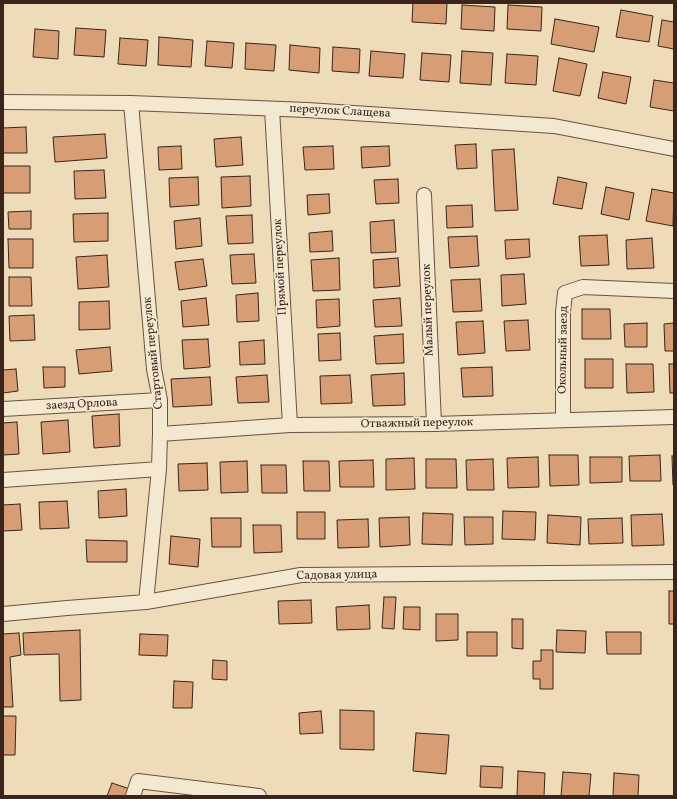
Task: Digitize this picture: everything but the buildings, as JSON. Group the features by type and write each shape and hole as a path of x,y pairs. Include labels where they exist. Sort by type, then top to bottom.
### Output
{"street":[{"name":"переулок Слащева","path":"3,102 131,103 272,109 554,126 674,149"},
{"name":"Стартовый переулок","path":"131,103 154,369 160,400 159,469 146,602"},
{"name":"Прямой переулок","path":"272,109 290,425"},
{"name":"Малый переулок","path":"424,195 434,424"},
{"name":"Окольный заезд","path":"563,420 563,312 565,293 583,287 674,291"},
{"name":"заезд Орлова","path":"3,409 160,400"},
{"name":"Отважный переулок","path":"160,434 290,425 434,424 674,417"},
{"path":"3,480 159,469"},
{"name":"Садовая улица","path":"3,614 146,602 301,575 674,572"},
{"path":"133,796 138,781 259,796"}]}
